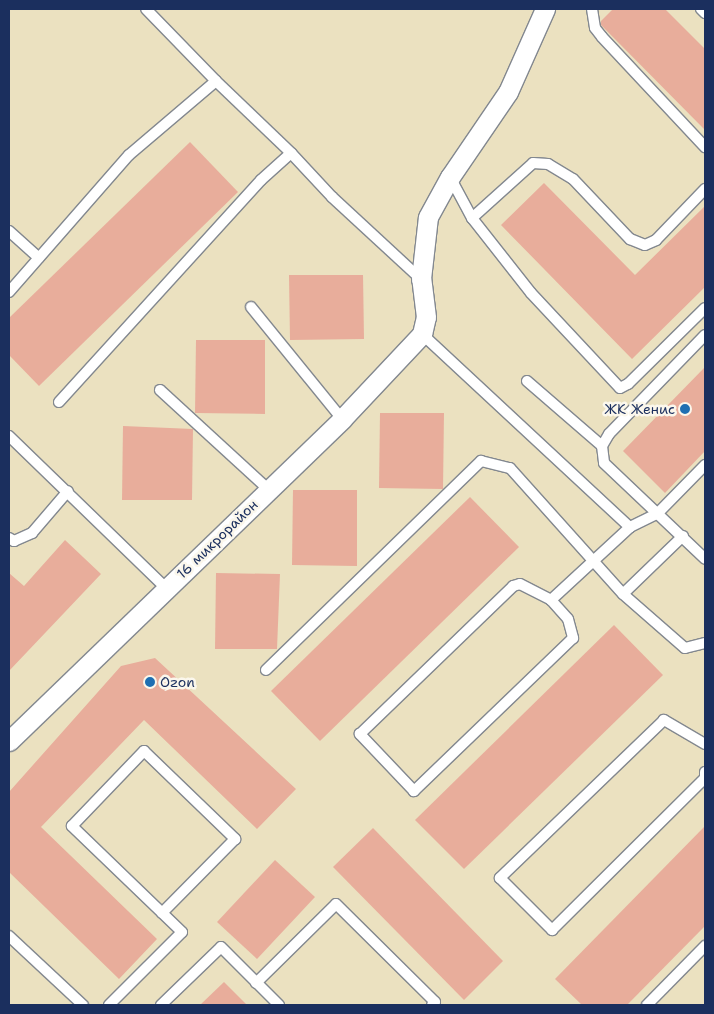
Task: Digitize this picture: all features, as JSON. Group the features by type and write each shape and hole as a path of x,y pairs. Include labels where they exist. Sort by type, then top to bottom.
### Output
{"street":[{"path":"422,334 426,317 421,279 428,217 450,177 508,92 544,9"},
{"name":"16 микрорайон","path":"9,741 342,419 422,334"}],"lane":[{"path":"146,9 216,81 291,153 332,197 421,279"},
{"path":"592,9 595,28 602,37 705,147"},
{"path":"701,9 705,13"},
{"path":"9,292 129,155 216,81"},
{"path":"58,402 261,180 291,153"},
{"path":"472,218 533,164 548,164 573,178 630,239 645,244 656,240 705,189"},
{"path":"450,177 472,218 531,293 620,388 628,384 705,308"},
{"path":"9,230 39,258"},
{"path":"252,307 342,419"},
{"path":"422,334 630,527"},
{"path":"705,334 609,434 602,446 604,463 683,536 705,559"},
{"path":"527,381 602,446"},
{"path":"160,390 268,489"},
{"path":"9,436 68,491 166,588"},
{"path":"266,670 481,461 510,468 623,594 685,648 705,643"},
{"path":"551,600 591,560 630,527 657,514 705,465"},
{"path":"9,538 14,541 32,533 68,491"},
{"path":"623,594 683,536"},
{"path":"520,584 551,600 568,619 573,638 414,791 360,734 513,586 520,584"},
{"path":"705,744 664,720 500,878 552,930 705,778 705,772"},
{"path":"109,1005 182,932 162,913 72,826 144,751 235,839 162,913"},
{"path":"256,982 336,904 434,1002 432,1005"},
{"path":"9,936 83,1005"},
{"path":"647,1005 705,946"},
{"path":"162,1005 221,948 279,1005"}],"building":[{"path":"613,9 665,9 705,49 705,130 601,25 601,21"},
{"path":"190,142 238,192 39,386 9,355 9,318"},
{"path":"544,183 635,275 705,206 705,287 632,359 501,225"},
{"path":"289,275 363,275 364,339 290,340"},
{"path":"196,340 265,340 265,414 195,413"},
{"name":"ЖК Женис","path":"705,367 705,451 665,493 623,451"},
{"path":"380,413 444,413 443,489 379,488"},
{"path":"123,426 193,429 192,500 122,500"},
{"path":"293,490 357,490 357,566 292,565"},
{"path":"470,497 519,547 320,741 271,691"},
{"path":"65,540 101,574 9,671 9,573 24,586"},
{"path":"216,573 280,574 277,649 215,649"},
{"path":"614,625 663,675 464,869 415,820"},
{"path":"155,658 296,789 257,829 144,720 41,827 157,939 119,979 9,872 9,792 121,666"},
{"path":"705,826 705,926 627,1005 582,1005 555,979"},
{"path":"373,828 503,961 464,1000 333,867"},
{"path":"275,860 315,897 257,959 217,922"},
{"path":"224,982 247,1005 200,1005"}],"place":[{"name":"ЖК Женис","path":"685,409"},
{"name":"Ozon","path":"150,682"}]}
